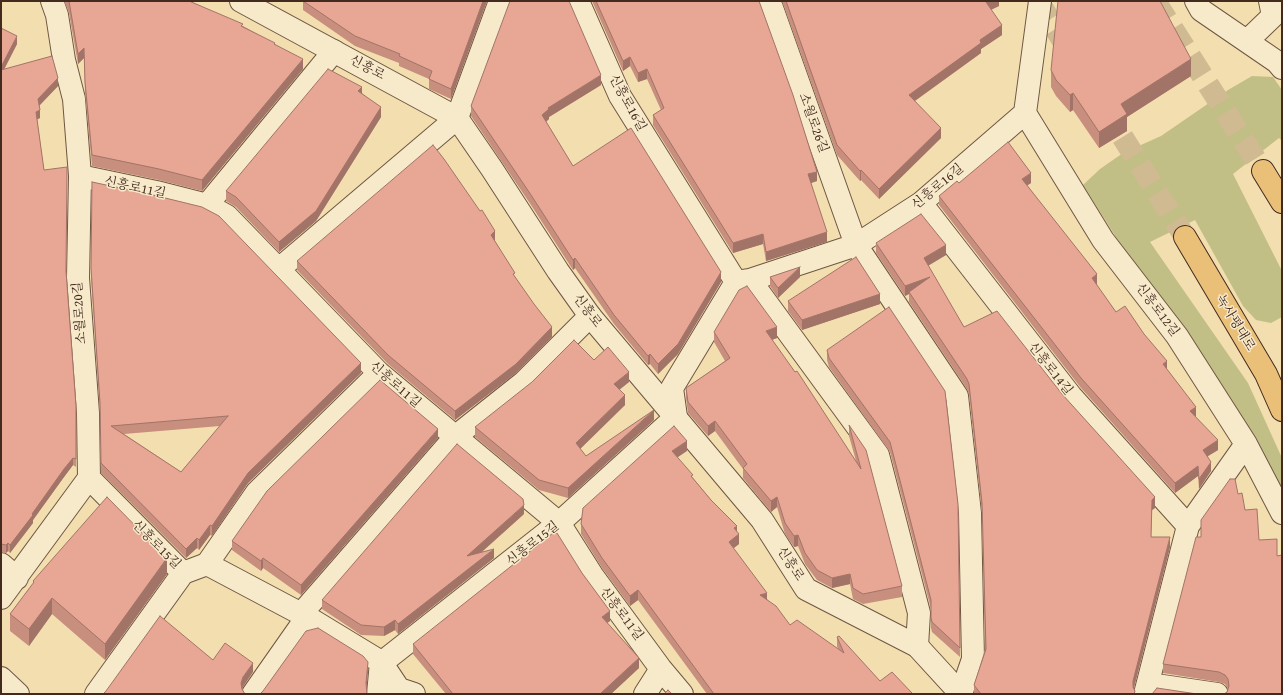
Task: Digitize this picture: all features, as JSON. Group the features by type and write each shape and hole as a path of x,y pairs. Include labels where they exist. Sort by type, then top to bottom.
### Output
{"main road":[{"path":"1263,171 1282,202"},
{"name":"녹사평대로","path":"1185,238 1266,374 1282,410"}],"street":[{"name":"소월로20길","path":"52,1 57,15 64,60 74,99 80,176 78,278 88,413 89,478"},
{"name":"신흥로","path":"242,1 457,118 558,271 590,316 762,520 806,589 917,646 961,694 973,659 973,651 970,513 957,396 856,245"},
{"path":"279,269 457,118 500,1"},
{"name":"신흥로16길","path":"578,1 620,96 743,281 856,245 921,203 1024,113"},
{"name":"소월로26길","path":"768,1 856,245"},
{"path":"1024,113 1040,1"},
{"path":"1196,1 1201,10 1277,62 1282,68"},
{"path":"1247,41 1273,16 1270,1"},
{"path":"207,205 334,51"},
{"name":"신흥로12길","path":"1024,113 1103,240 1177,336 1246,444 1282,513"},
{"name":"신흥로11길","path":"80,176 156,192 207,205 227,216 379,373 560,524 592,575 682,694"},
{"name":"신흥로14길","path":"921,203 1071,396 1188,526"},
{"path":"676,417 672,388 743,281 878,455 919,613 917,646"},
{"path":"253,694 304,616 456,436 524,382 590,316"},
{"path":"379,373 256,492 207,564 304,616 381,662 399,689 414,694"},
{"name":"신흥로15길","path":"381,662 560,524 676,417"},
{"path":"1217,694 1147,689 1188,526 1246,444"},
{"path":"1,598 9,571 89,478"},
{"name":"신흥로15길","path":"89,478 183,573 207,564"},
{"path":"96,694 183,573"},
{"path":"378,694 381,662"},
{"path":"645,694 661,668"},
{"path":"1,678 18,694"}],"shaded area":[{"path":"1252,76 1273,77 1282,90 1282,141 1279,138 1233,174 1282,271 1282,317 1271,323 1256,320 1243,306 1195,220 1150,242 1248,383 1282,458 1282,490 1248,427 1133,264 1083,185 1100,169 1123,153 1161,136 1228,90"}],"building":[{"path":"69,1 189,1 243,24 241,26 303,59 202,180 92,155 85,82 84,48 78,54"},
{"path":"303,1 483,1 451,89 429,79 432,71 399,56 400,54 355,36"},
{"path":"510,1 569,1 601,75 548,108 549,109 542,115 573,166 631,128 721,272 678,344 658,364 650,354 648,356 614,315 575,258 573,260 471,106"},
{"path":"596,1 759,1 793,95 817,172 808,174 827,232 766,252 763,234 733,243 653,115 664,108 647,69 638,73 630,57 623,61"},
{"path":"786,1 988,1 986,2 1002,25 980,40 981,43 909,95 941,128 879,189 861,170 860,171 837,145"},
{"path":"1058,1 1160,1 1191,59 1121,104 1127,114 1099,132 1073,93 1070,95 1056,80 1051,70"},
{"path":"1,28 17,36 1,67"},
{"path":"52,56 58,78 38,99 40,110 36,112 44,170 67,167 66,271 76,406 76,459 73,458 64,469 32,514 33,515 10,545 8,543 6,545 1,544 1,70"},
{"path":"328,69 362,87 358,91 381,107 316,211 279,242 236,197 226,191"},
{"path":"1008,142 1031,173 1022,179 1097,274 1092,278 1116,312 1125,306 1144,334 1167,361 1163,364 1196,407 1190,411 1218,440 1203,450 1211,462 1199,479 1198,466 1175,483 1081,378 939,196 957,181 959,183"},
{"path":"433,145 480,211 482,210 495,231 491,235 515,273 513,274 552,327 516,364 455,411 388,355 297,261"},
{"path":"92,182 202,207 219,216 361,363 248,473 212,526 210,525 199,540 197,538 186,549 101,463 100,403 91,268","holes":["228,416 181,472 111,426"]},
{"path":"921,214 946,245 924,258 964,327 997,311 1062,394 1155,497 1152,500 1151,537 1170,537 1133,681 1135,691 1134,694 981,694 974,685 986,649 982,503 969,384 909,292 930,277 905,286 876,243"},
{"path":"856,257 880,294 802,320 788,301"},
{"path":"800,267 778,288 770,277"},
{"path":"747,286 777,327 766,331 795,372 797,371 861,469 849,425 866,450 902,586 863,594 853,588 850,574 832,578 817,570 805,553 798,535 794,536 785,523 777,497 771,501 743,468 747,464 715,421 708,426 688,402 686,388 730,358 714,332 739,290"},
{"path":"889,307 945,391 958,504 960,648 932,622 931,600 890,442 829,358 827,350"},
{"path":"574,340 594,360 608,347 629,372 614,384 625,395 576,443 586,456 654,410 568,488 539,480 475,427 532,382"},
{"path":"380,380 438,429 301,585 263,558 261,561 232,541 267,491"},
{"path":"674,426 687,441 672,451 693,475 691,476 711,500 737,526 734,528 739,534 729,542 767,593 760,595 776,606 790,625 797,620 844,653 837,637 839,636 880,681 892,672 912,693 911,694 714,694 638,590 630,596 602,558 581,524 583,508"},
{"path":"457,444 523,499 524,505 467,556 494,549 398,624 395,620 384,627 361,625 322,600"},
{"path":"1230,479 1235,479 1238,494 1242,493 1245,510 1257,509 1259,540 1277,539 1277,556 1282,555 1282,694 1224,694 1227,692 1229,686 1228,679 1225,675 1219,672 1163,664 1196,537 1201,537 1201,520"},
{"path":"107,497 167,558 105,644 52,598 29,629 10,614 34,582 33,581"},
{"path":"553,533 557,533 582,573 610,611 602,617 639,658 600,694 453,694 413,644"},
{"path":"160,616 213,660 225,643 253,663 243,677 241,683 245,694 103,694"},
{"path":"318,628 363,656 368,662 366,683 367,694 260,694 306,631"},
{"path":"1157,688 1197,694 1152,694"},
{"path":"668,690 672,694 664,694"}],"tunnel":[{"path":"1038,1 1071,54"},
{"path":"1155,1 1263,171"},
{"path":"1105,109 1185,237"}]}
